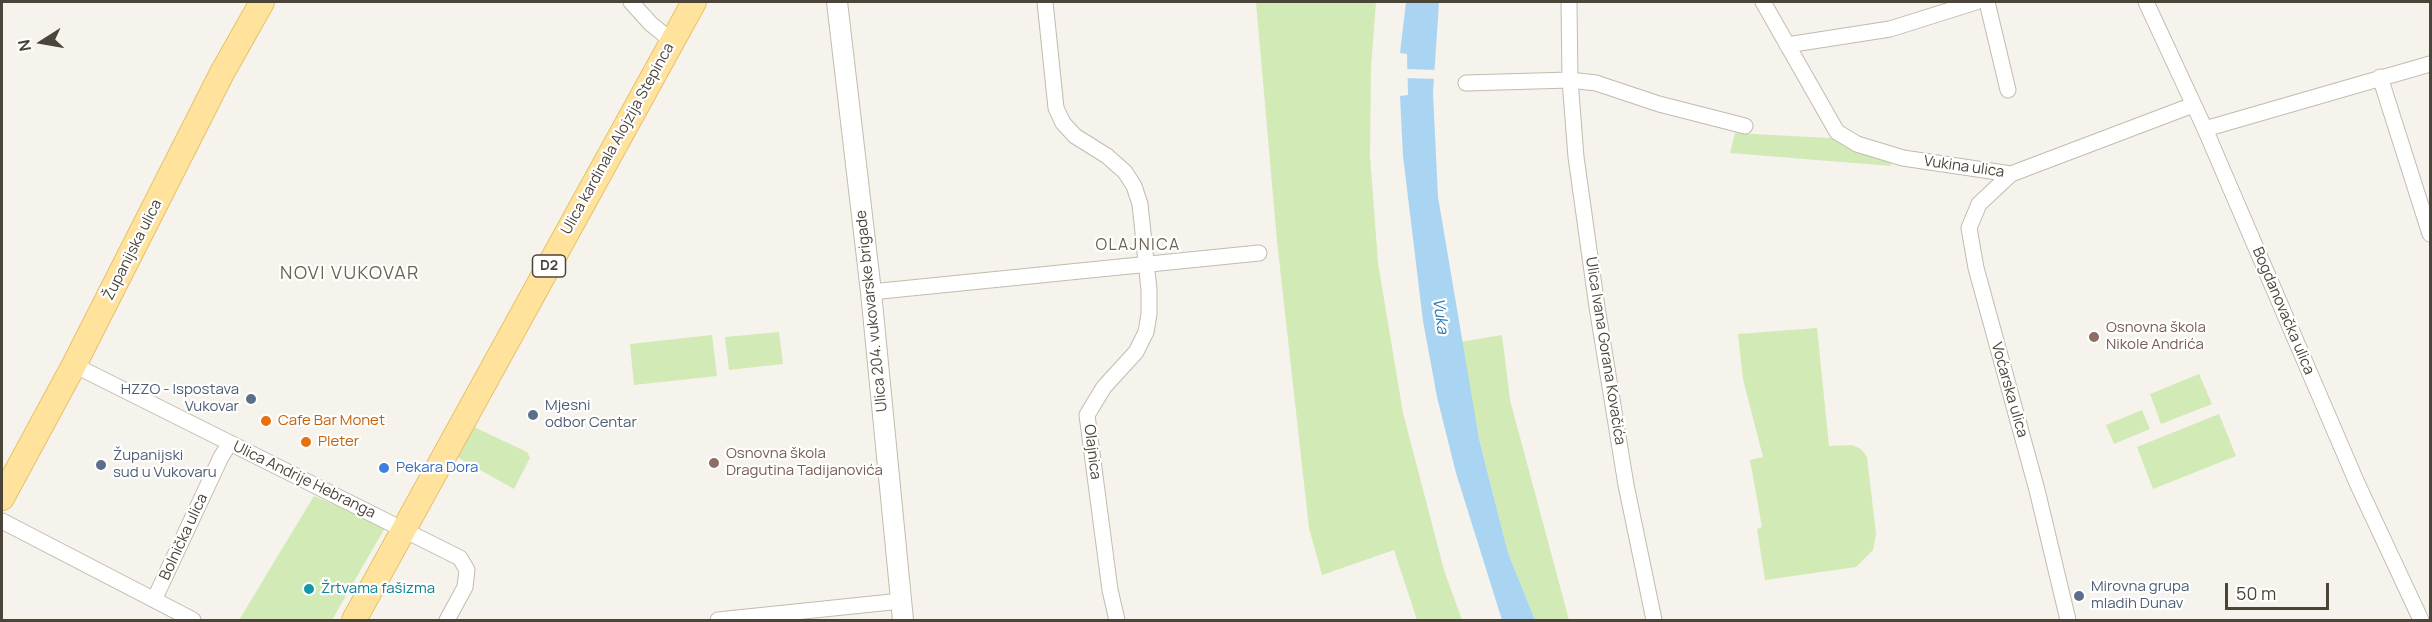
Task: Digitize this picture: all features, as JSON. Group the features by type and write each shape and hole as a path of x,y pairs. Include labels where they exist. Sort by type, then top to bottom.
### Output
{"main road":[{"name":"Županijska ulica","path":"2,498 74,365 222,73 262,2"},
{"name":"Ulica kardinala Alojzija Stepinca","path":"405,530 694,2"},
{"name":"D2","path":"354,621 405,530"}],"street":[{"path":"631,2 651,24 672,41"},
{"name":"Ulica 204. vukovarske brigade","path":"837,2 871,292 902,611"},
{"name":"Olajnica","path":"1045,2 1056,108 1063,123 1075,136 1107,156 1125,172 1134,186 1140,204 1147,265 1149,314 1146,332 1136,352 1104,387 1087,415 1110,590 1117,621"},
{"name":"Ulica Ivana Gorana Kovačića","path":"1569,2 1570,80 1576,157 1596,307 1626,485 1654,621"},
{"name":"Vukina ulica","path":"1763,2 1837,132 1857,144 1929,163 2011,174 2193,105"},
{"path":"1787,45 1890,28 1976,2"},
{"path":"1987,2 2008,90"},
{"name":"Bogdanovačka ulica","path":"2146,2 2205,129 2357,483 2421,621"},
{"path":"2205,129 2430,64"},
{"path":"2380,77 2425,204 2430,234"},
{"path":"1466,83 1570,80 1596,83 1659,104 1745,126"},
{"name":"Voćarska ulica","path":"2011,174 1978,204 1969,228 1976,268 2037,490 2068,621"},
{"path":"871,292 1259,253"},
{"name":"Ulica Andrije Hebranga","path":"74,365 460,558 467,570 465,587 447,621"},
{"name":"Bolnička ulica","path":"154,600 221,457 230,443"},
{"path":"2,521 193,621"},
{"path":"718,621 902,611"}],"green space":[{"path":"1256,2 1376,2 1371,68 1370,156 1378,263 1403,413 1444,570 1462,620 1417,620 1394,550 1322,575 1309,528 1277,241"},
{"path":"1735,133 1848,139 1890,154 1891,166 1730,153"},
{"path":"1817,328 1829,446 1852,445 1861,449 1867,457 1876,534 1873,550 1856,567 1765,580 1757,529 1762,527 1750,460 1763,457 1743,379 1738,334"},
{"path":"779,332 783,364 729,370 725,337"},
{"path":"712,335 717,376 634,385 630,344"},
{"path":"1502,335 1510,400 1569,620 1535,620 1508,553 1479,439 1460,342"},
{"path":"2199,374 2212,404 2161,424 2150,394"},
{"path":"2142,410 2150,429 2114,444 2106,425"},
{"path":"2219,414 2236,456 2153,489 2137,447"},
{"path":"472,426 527,452 530,458 514,489 455,456"},
{"path":"314,496 386,526 332,620 239,620"}],"water":[{"name":"Vuka","path":"1406,2 1439,2 1433,93 1438,197 1479,439 1508,553 1535,620 1502,620 1456,473 1437,397 1423,321 1403,156 1400,96 1408,95 1407,54 1400,53"}],"pier":[{"path":"1404,69 1437,70 1437,79 1404,78"}],"place":[{"name":"Osnovna škola Nikole Andrića","path":"2094,337"},
{"name":"HZZO - Ispostava Vukovar","path":"251,399"},
{"name":"Mjesni odbor Centar","path":"533,415"},
{"name":"Cafe Bar Monet","path":"266,421"},
{"name":"Pleter","path":"306,442"},
{"name":"Osnovna škola Dragutina Tadijanovića","path":"714,463"},
{"name":"Županijski sud u Vukovaru","path":"101,465"},
{"name":"Pekara Dora","path":"384,468"},
{"name":"Žrtvama fašizma","path":"309,589"},
{"name":"Mirovna grupa mladih Dunav","path":"2079,596"}],"district":[{"name":"OLAJNICA","path":"1138,246"},
{"name":"NOVI VUKOVAR","path":"350,274"}]}
